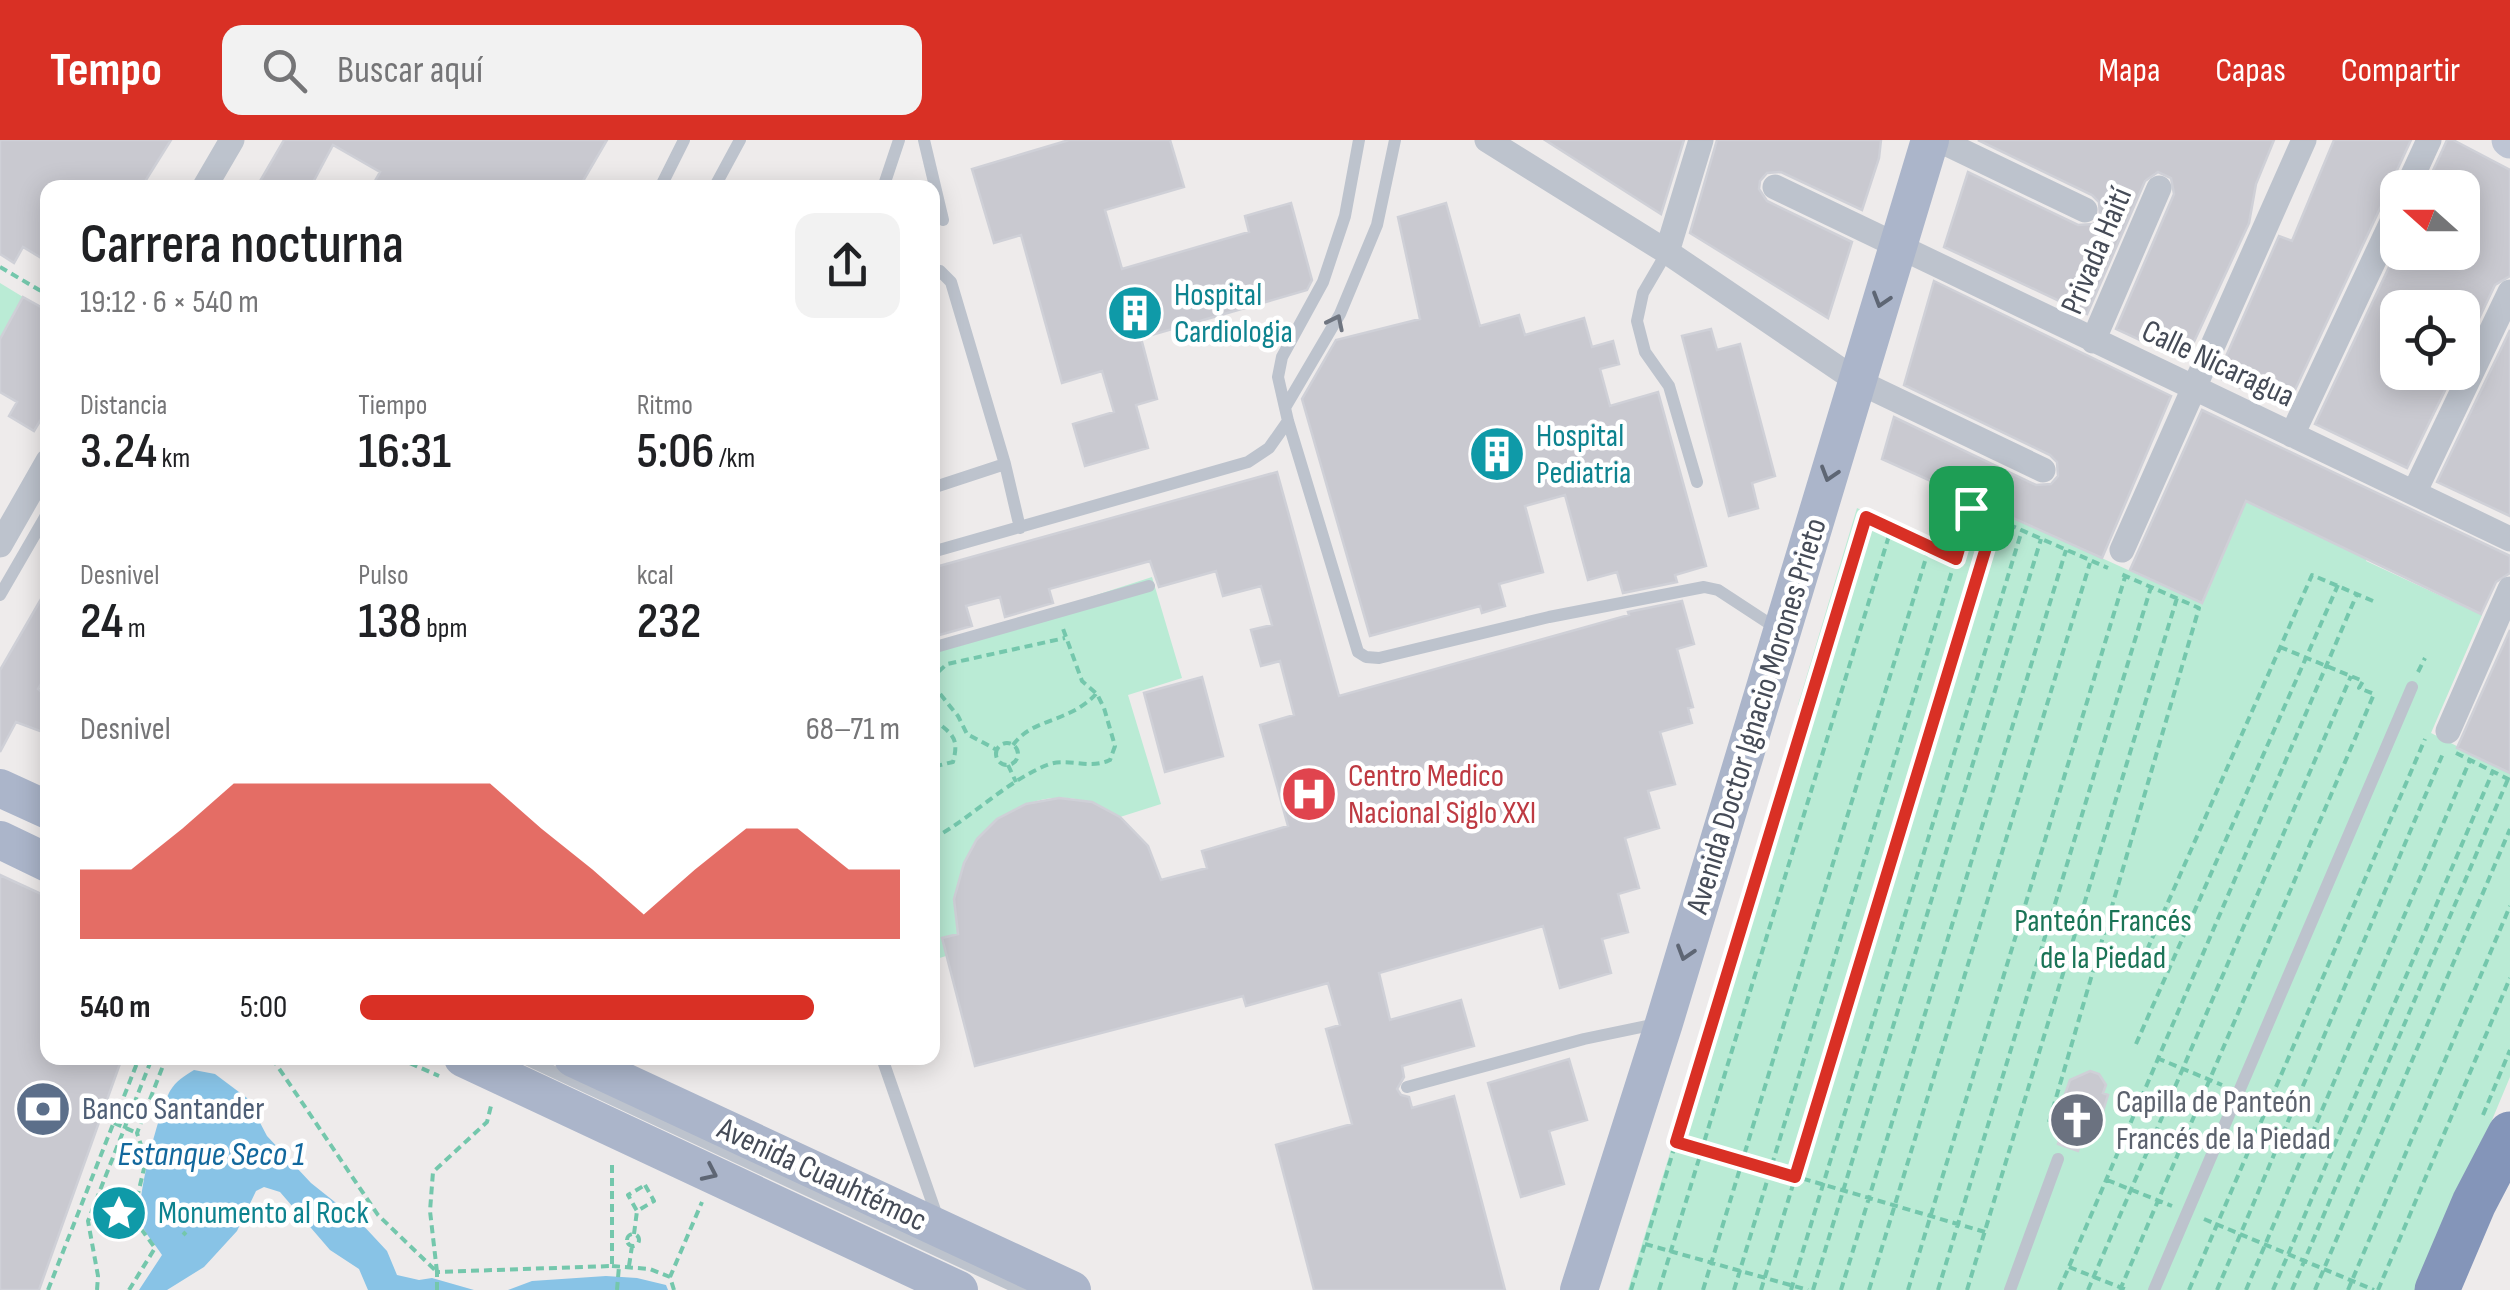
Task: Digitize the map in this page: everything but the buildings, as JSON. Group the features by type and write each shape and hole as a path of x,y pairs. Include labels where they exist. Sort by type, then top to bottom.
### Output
{"highway":[{"path":"2437,1290 2474,1203 2510,1134"},
{"path":"2464,1290 2510,1172"}],"main road":[{"name":"Avenida Doctor Ignacio Morones Prieto","path":"1578,1290 1664,1023 1930,140"},
{"path":"0,788 40,806"},
{"path":"0,840 40,859"},
{"name":"Avenida Cuauhtémoc","path":"478,1065 959,1290"},
{"name":"Avenida Cuauhtémoc","path":"588,1065 1072,1290"}],"street":[{"path":"209,180 232,140"},
{"path":"1667,252 1701,140"},
{"path":"1940,140 2085,210"},
{"path":"2124,563 2194,388 2304,140"},
{"path":"2416,170 2430,140"},
{"path":"1490,141 1667,252 1857,381 2043,470"},
{"name":"Calle Nicaragua","path":"1774,186 2510,539"},
{"name":"Privada Haití","path":"2093,340 2160,188"},
{"path":"2292,435 2380,247"},
{"path":"2414,493 2510,292"},
{"path":"1,539 40,474"},
{"path":"2439,739 2510,589"}],"lane":[{"path":"664,180 684,140"},
{"path":"718,180 740,140"},
{"path":"885,180 899,140"},
{"path":"924,140 934,180"},
{"path":"1359,140 1345,216 1323,282 1282,356 1278,377 1358,652 1366,658 1378,658 1549,616 1704,587 1743,604 1782,632"},
{"path":"1286,406 1340,314 1377,226 1395,140"},
{"path":"940,207 943,220"},
{"path":"1667,252 1643,293 1636,321 1645,352 1670,386 1697,482"},
{"path":"940,271 951,282 1020,528"},
{"path":"940,550 1248,462 1269,448 1288,421"},
{"path":"940,485 1005,464"},
{"path":"0,595 40,526"},
{"path":"940,646 1150,586"},
{"path":"2154,1290 2412,686"},
{"path":"0,800 40,819"},
{"path":"0,824 40,843"},
{"path":"1406,1087 1584,1039 1664,1023"},
{"path":"539,1065 1022,1290"},
{"path":"884,1065 942,1230"},
{"path":"2010,1290 2058,1159"}],"path":[{"path":"0,266 40,290"},
{"path":"1734,1290 1971,508 2091,561 2124,563 2151,587 2199,608 2049,1122"},
{"path":"1631,1290 1866,517 1956,559"},
{"path":"1760,1290 1995,518"},
{"path":"1659,1290 1891,528"},
{"path":"1792,1288 2022,530"},
{"path":"1645,1244 1810,1290 2041,538"},
{"path":"1703,1290 1929,547"},
{"path":"1841,1290 2066,550"},
{"path":"1870,1290 2091,561"},
{"path":"1908,1290 2124,563"},
{"path":"2147,950 2312,575 2373,601"},
{"path":"2136,1044 2338,585"},
{"path":"1938,1290 2151,587"},
{"path":"2060,1290 2358,594"},
{"path":"1968,1290 2176,598"},
{"path":"940,834 1016,782 1053,762 1093,765 1110,760 1115,746 1104,708 1082,681 1056,612"},
{"path":"940,673 947,664 1068,638"},
{"path":"2070,1267 2122,1289 2374,694 2360,688 2362,681 2280,647"},
{"path":"2088,1290 2351,676"},
{"path":"940,693 967,734 997,750 1000,763 1008,765"},
{"path":"1008,765 1016,759 1014,746 1026,731 1076,713 1096,694"},
{"path":"940,725 954,737 957,747 952,762 940,765"},
{"path":"2189,1290 2439,739"},
{"path":"2216,1290 2439,739"},
{"path":"997,750 1004,744 1014,746"},
{"path":"2246,1290 2470,760"},
{"path":"1008,765 1016,782"},
{"path":"2273,1290 2492,771"},
{"path":"2292,1290 2508,779"},
{"path":"2316,1290 2510,829"},
{"path":"2348,1290 2510,906"},
{"path":"2107,1180 2376,1290 2510,978"},
{"path":"2157,1058 2237,1091"},
{"path":"51,1288 136,1065"},
{"path":"97,1290 88,1221 149,1065"},
{"path":"129,1290 155,1248 139,1226 137,1198 146,1160 137,1133 163,1065"},
{"path":"277,1065 378,1214 436,1272 629,1266 670,1277"},
{"path":"437,1290 430,1211 433,1172 487,1122 493,1101"},
{"path":"113,1123 137,1133"},
{"path":"1676,1142 1985,1232"},
{"path":"612,1156 612,1266"},
{"path":"146,1160 156,1162"},
{"path":"629,1266 632,1246 639,1241 634,1234 638,1211 628,1195 645,1185 650,1174"},
{"path":"638,1211 654,1201 645,1185"},
{"path":"674,1290 670,1277 704,1198"},
{"path":"617,1290 620,1266"}],"green space":[{"path":"0,283 23,297 0,339"},
{"name":"Panteón Francés de la Piedad","path":"2376,492 2393,500 2366,561 2482,615 2431,733 2510,773 2510,1077 2421,1290 1628,1290 1804,715 1798,705 1857,508 1945,549 1969,498 2201,603 2246,501 2350,551"},
{"path":"1152,577 1182,678 1128,695 1161,804 1120,817 1092,803 1044,799 1003,817 986,832 962,872 955,900 958,934 942,938 946,956 940,958 940,646"}],"water":[{"name":"Estanque Seco 1","path":"194,1070 215,1074 247,1098 267,1136 311,1183 360,1222 387,1251 397,1275 419,1280 432,1278 474,1290 368,1290 359,1269 330,1250 280,1192 264,1187 256,1191 237,1231 204,1267 167,1290 139,1290 162,1255 141,1222 141,1195 149,1156 170,1091"},
{"path":"637,1278 666,1285 668,1290 508,1290 532,1281"}],"place":[{"name":"Hospital Cardiologia","path":"1135,313"},
{"name":"Hospital Pediatria","path":"1497,454"},
{"name":"Centro Medico Nacional Siglo XXI","path":"1309,794"},
{"name":"Banco Santander","path":"43,1109"},
{"name":"Capilla de Panteón Francés de la Piedad","path":"2077,1120"},
{"name":"Monumento al Rock","path":"119,1213"}],"route":[{"path":"1971,508 1995,518 1795,1177 1676,1142 1866,517 1956,559 1971,508"}]}
